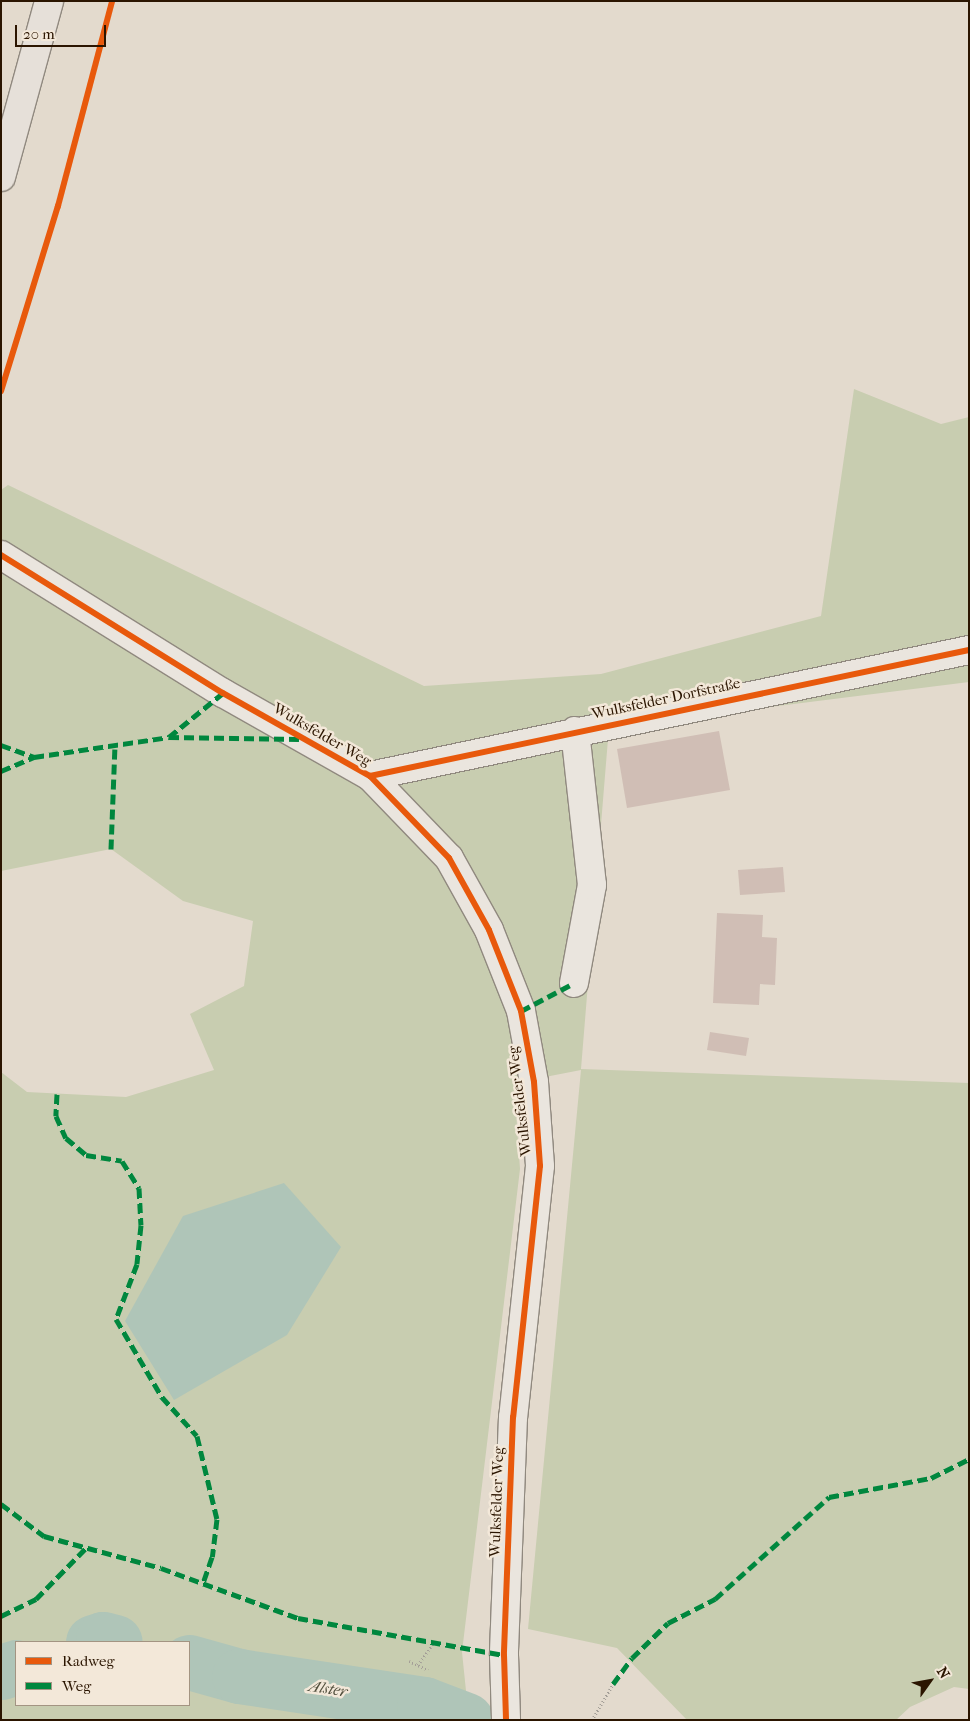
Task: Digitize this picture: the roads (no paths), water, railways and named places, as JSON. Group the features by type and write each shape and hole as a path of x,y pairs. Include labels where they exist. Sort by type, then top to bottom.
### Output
{"main road":[{"path":"1,177 49,1"}],"street":[{"name":"Wulksfelder Weg","path":"1,555 223,693 370,776 449,858 489,930 521,1011 534,1082 540,1166 513,1417 504,1693 506,1720"},
{"name":"Wulksfelder Dorfstraße","path":"370,776 575,731 969,650"},
{"path":"574,984 592,885 575,731"}],"waterway":[{"name":"Alster","path":"96,1641 103,1639 111,1641"},
{"name":"Alster","path":"190,1662 239,1676 424,1704 466,1720"},
{"name":"Alster","path":"1,1672 15,1667"}]}
